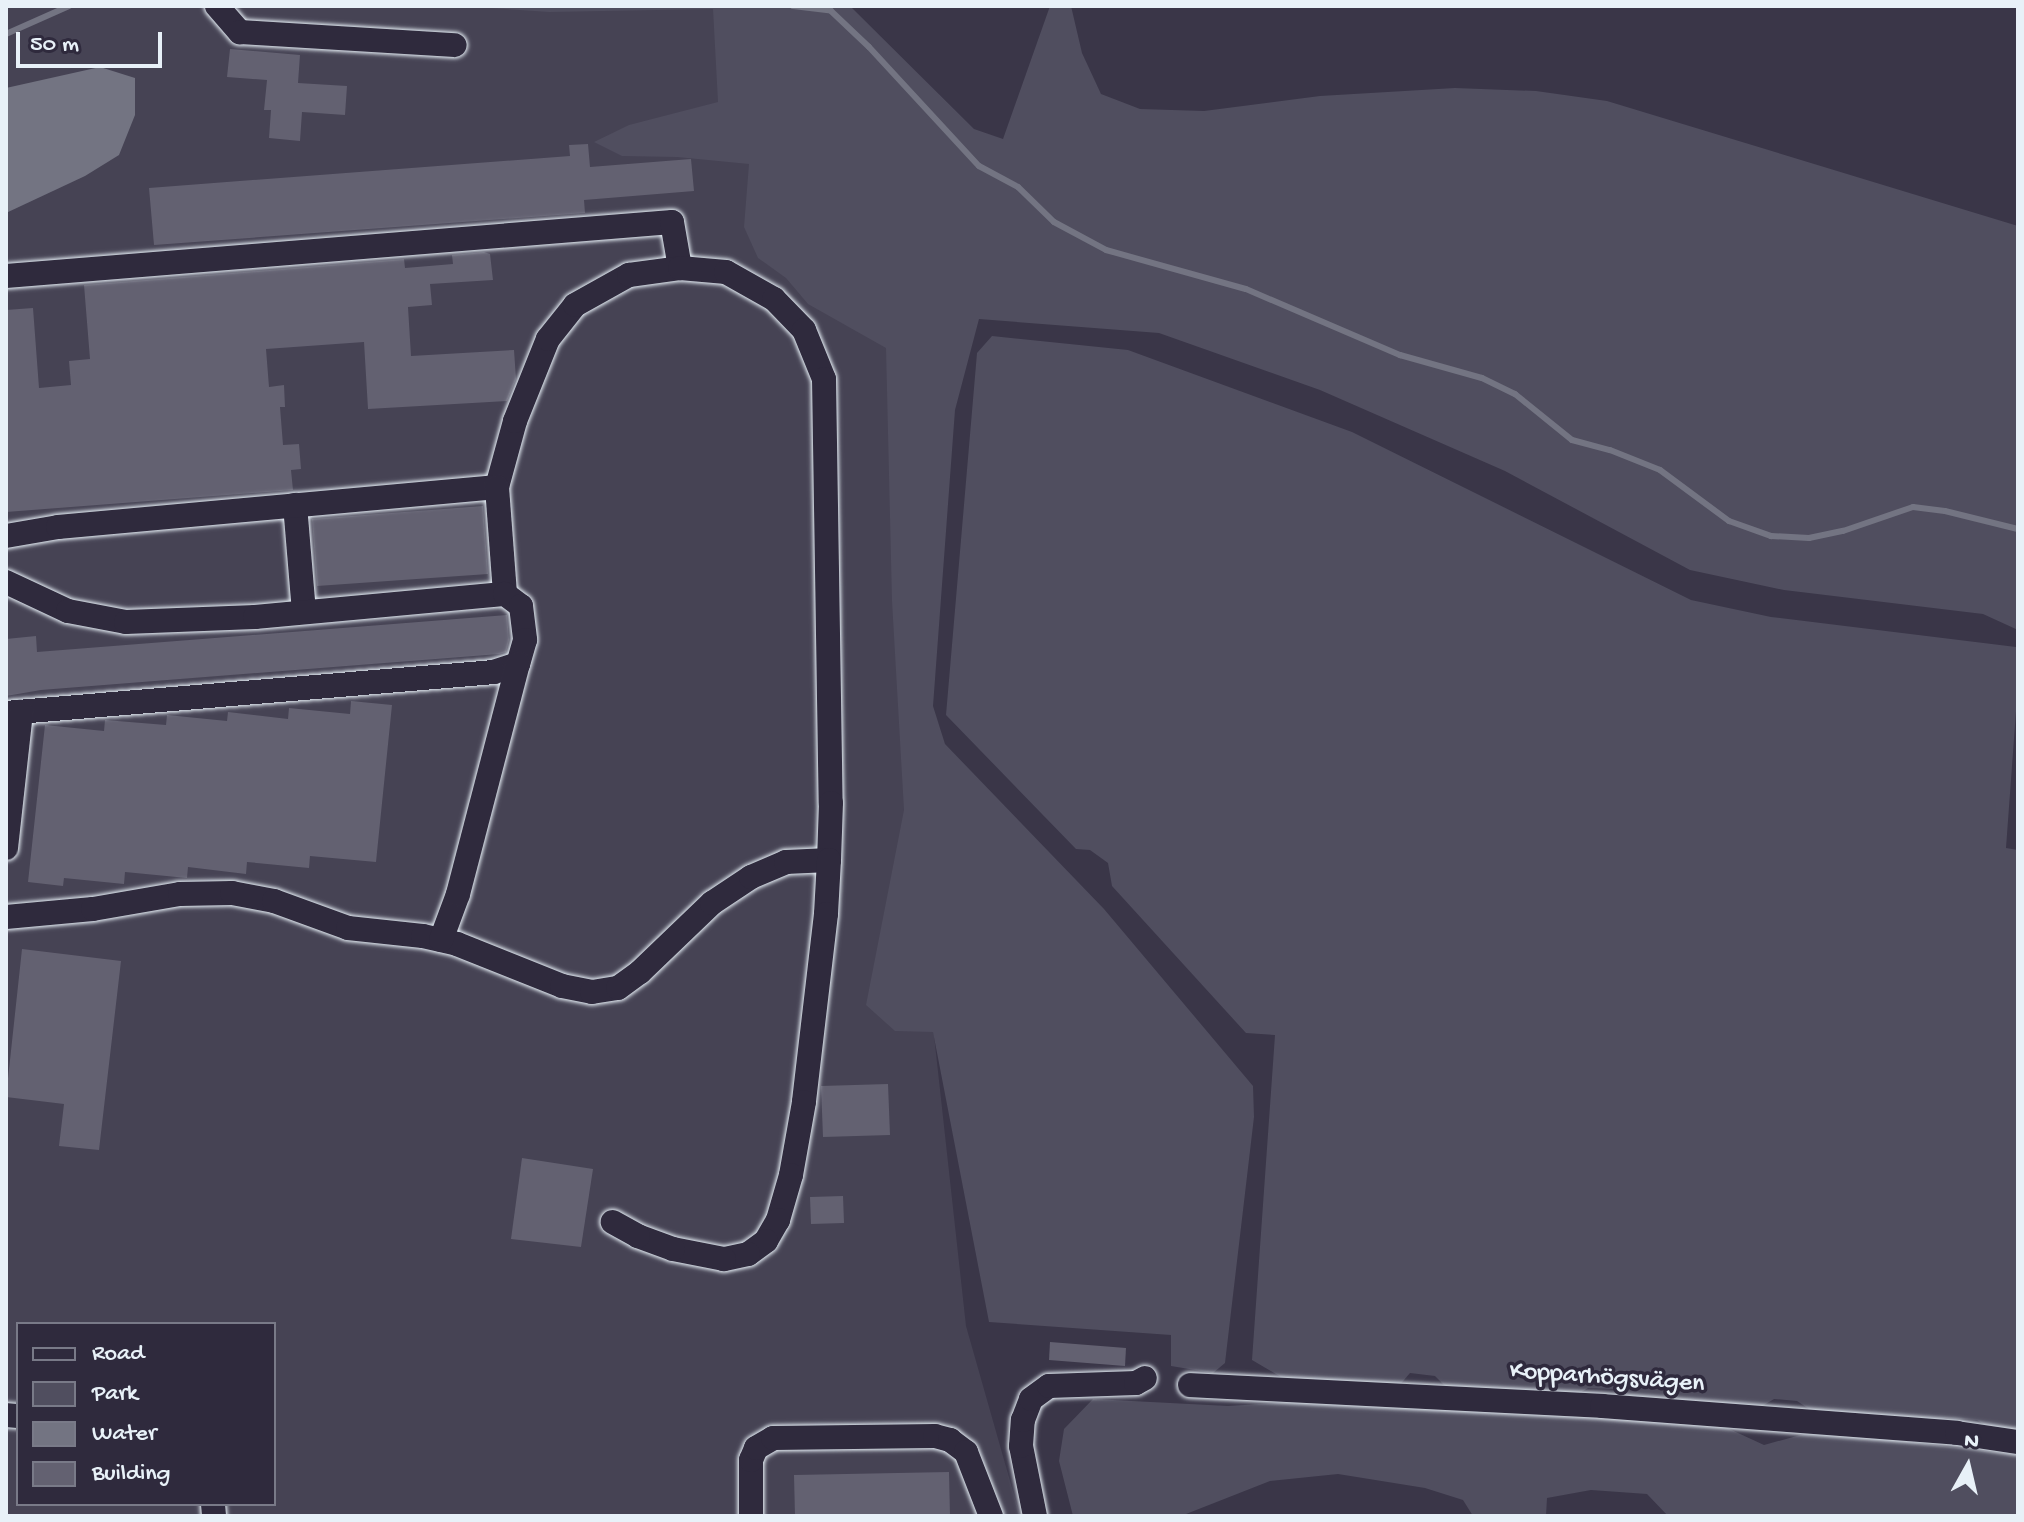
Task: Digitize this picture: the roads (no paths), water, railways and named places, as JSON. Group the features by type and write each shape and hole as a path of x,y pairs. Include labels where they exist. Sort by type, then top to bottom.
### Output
{"street":[{"path":"217,6 240,32 455,45"},
{"path":"6,276 672,222 680,268"},
{"path":"505,594 497,487 515,421 548,339 575,305 629,275 680,268 726,272 774,299 804,330 824,379 829,860 826,914 804,1102 791,1175 778,1220 766,1241 748,1254 724,1259 673,1249 613,1222"},
{"path":"6,536 58,527 497,487"},
{"path":"295,505 304,612"},
{"path":"6,582 68,611 126,622 304,612 505,594 521,606 525,640 458,894 441,940"},
{"path":"6,848 13,713 494,672 518,664"},
{"path":"6,917 93,909 180,894 232,893 274,901 348,928 441,940 562,986 592,992 618,988 640,972 712,903 751,877 786,862 829,860"},
{"path":"1035,1516 1021,1446 1023,1420 1031,1399 1049,1386 1136,1383 1145,1378"},
{"name":"Kopparhögsvägen","path":"1190,1385 1616,1407 1957,1433 2018,1442"},
{"path":"751,1516 751,1460 756,1448 773,1438 935,1436 950,1440 966,1452 991,1516"}],"water":[{"path":"100,67 135,78 135,115 119,155 85,176 6,213 6,88"}],"waterway":[{"path":"6,34 69,6"},
{"path":"793,6 831,11 869,47 979,166 1018,187 1054,222 1106,250 1246,289 1400,355 1482,378 1515,394 1572,440 1610,450 1660,470 1729,521 1771,536 1809,538 1843,531 1913,507 1945,511 2018,529"}]}
